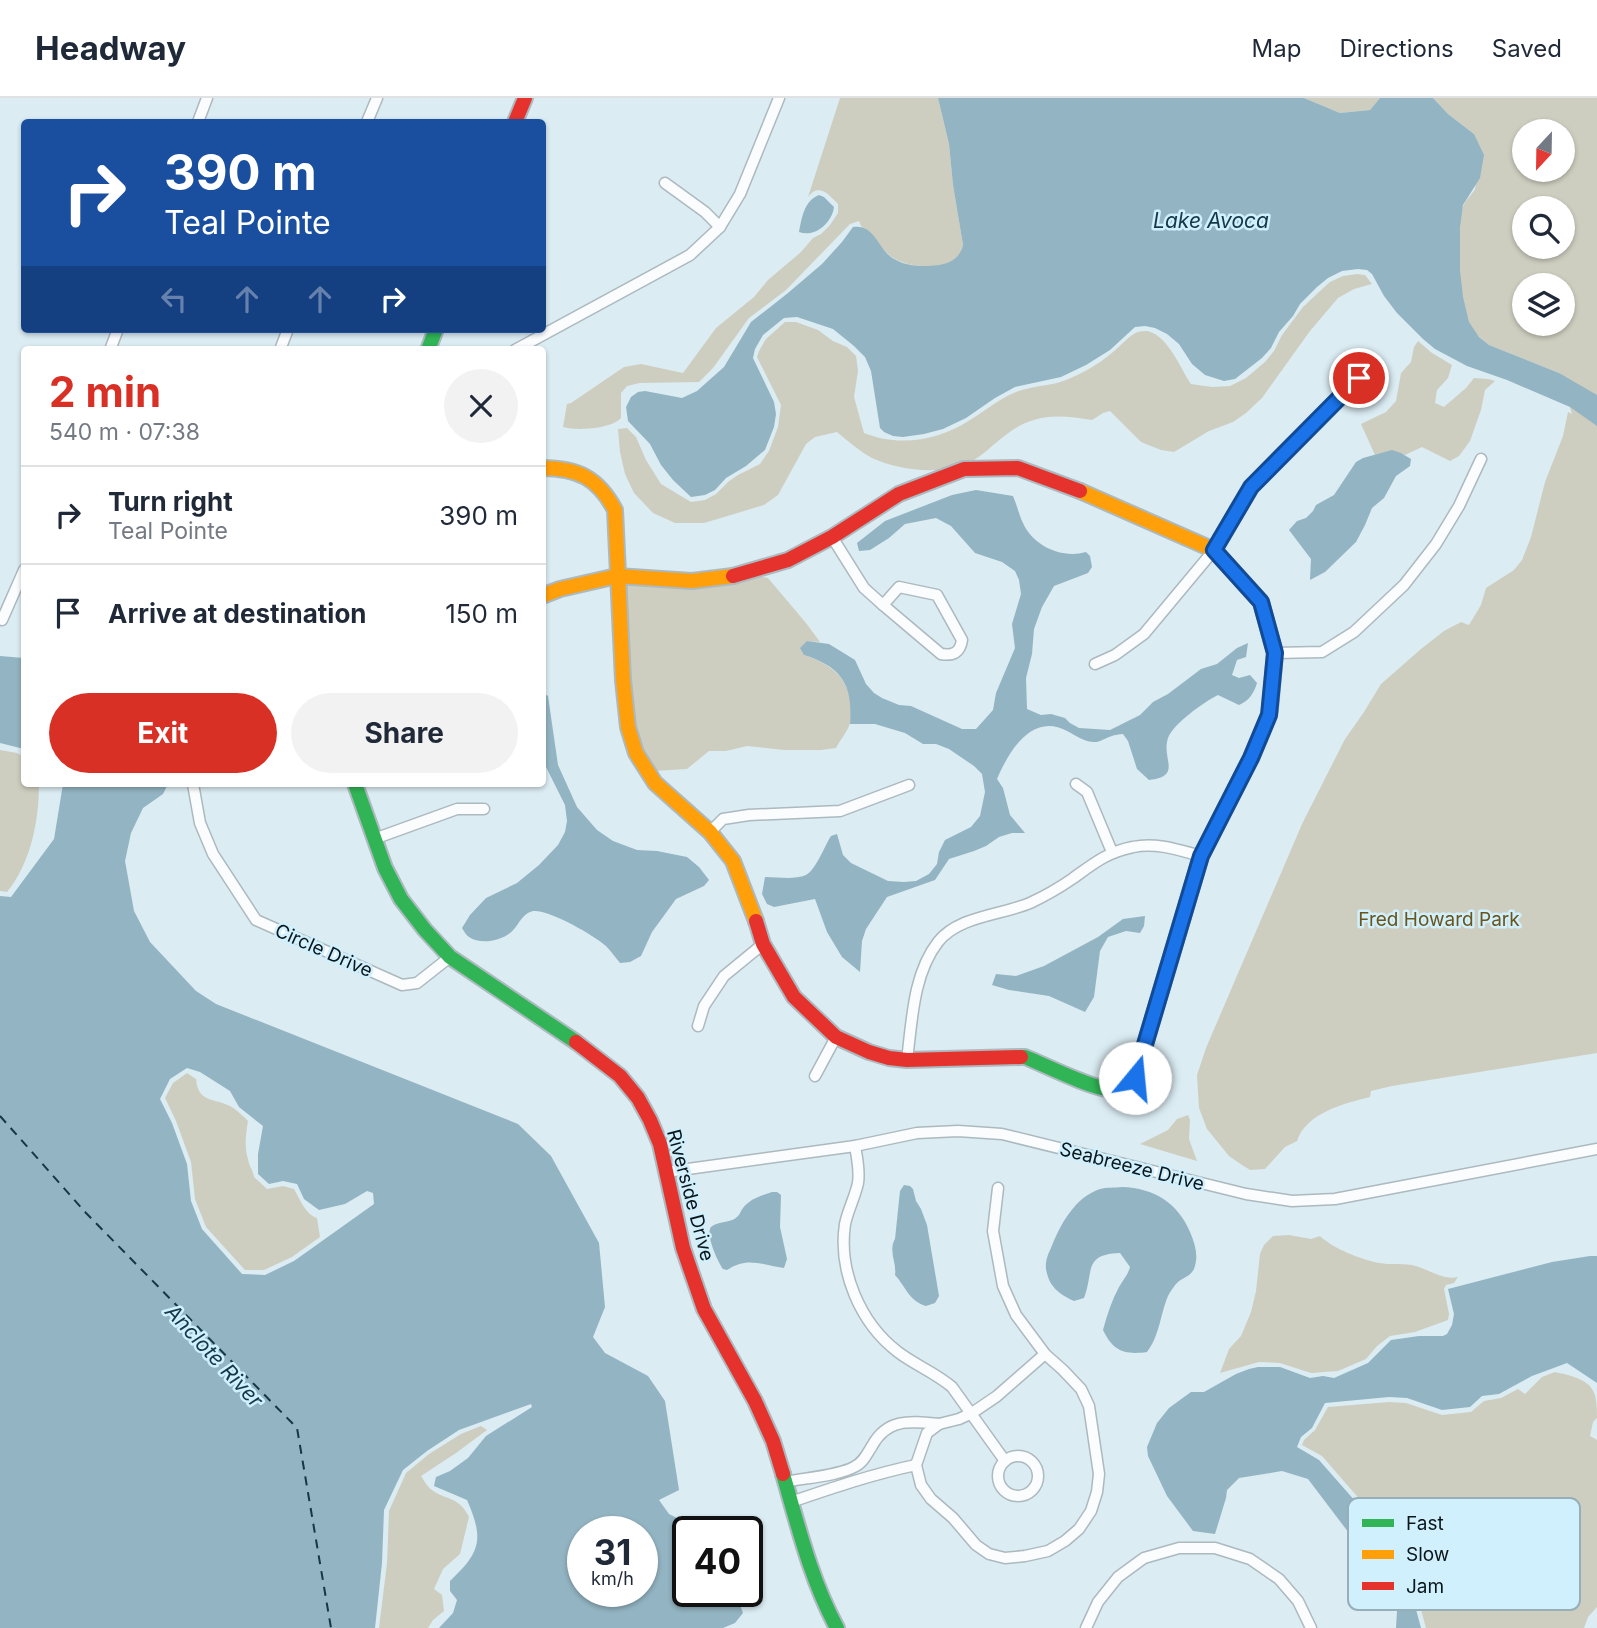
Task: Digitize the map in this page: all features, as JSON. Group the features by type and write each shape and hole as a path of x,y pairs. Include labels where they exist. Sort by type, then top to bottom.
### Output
{"street":[{"path":"199,119 207,98"},
{"path":"368,119 377,98"},
{"path":"516,119 525,98"},
{"path":"522,346 690,255 720,227 740,194 779,98"},
{"path":"665,183 705,212 720,227"},
{"path":"1096,664 1144,634 1214,550 1251,487 1359,378"},
{"path":"1275,653 1322,652 1354,632 1394,595 1436,544 1459,506 1481,459"},
{"path":"546,468 559,468 593,480 606,493 615,510 617,576 623,682 628,727 636,752 655,783 710,832 733,861 763,944 794,997 836,1037 889,1058 907,1060 1025,1057 1095,1086 1110,1089 1120,1087 1135,1078 1201,856 1251,758 1269,715 1275,653 1261,602 1214,550 1083,492 1018,468 964,469 899,494 832,537 788,560 727,577 692,581 617,576 546,594"},
{"path":"832,537 864,588 883,605 941,654 950,655 961,647 962,640 937,595 899,587 883,605"},
{"path":"2,620 21,577"},
{"path":"710,832 723,819 749,815 840,811 909,785"},
{"path":"1076,785 1087,792 1112,852"},
{"name":"Circle Drive","path":"194,787 200,823 213,854 256,920 402,985 417,983 450,957"},
{"name":"Riverside Drive","path":"356,787 385,868 401,899 425,930 450,957 588,1050 620,1076 638,1098 660,1144 683,1248 704,1309 755,1401 773,1441 807,1558 838,1628"},
{"path":"374,839 457,809 484,809"},
{"path":"907,1060 916,992 925,965 947,933 970,922 1028,904 1052,892 1112,852 1154,845 1201,856"},
{"path":"698,1026 704,1006 724,976 763,944"},
{"path":"815,1076 836,1037"},
{"name":"Seabreeze Drive","path":"666,1172 855,1146 917,1133 958,1131 1002,1134 1246,1194 1292,1201 1335,1199 1597,1149"},
{"path":"855,1146 858,1182 845,1224 844,1256 849,1282 862,1311 897,1352 942,1378 952,1387 1005,1461"},
{"path":"939,1424 927,1433 916,1465 921,1485 930,1499 953,1518 976,1545 989,1553 1005,1558 1048,1551 1079,1529 1091,1511 1097,1493 1098,1475 1089,1406 1081,1390 1045,1354 1016,1315 1003,1286 993,1231 998,1188"},
{"path":"785,1482 856,1467 865,1458 882,1430 892,1426 919,1422 939,1424 972,1413 997,1396 1045,1354"},
{"path":"1014,1456 1025,1458 1034,1464 1038,1471 1037,1482 1024,1496 1014,1496 1000,1486 999,1470 1005,1461 1014,1456"},
{"path":"791,1503 845,1483 916,1465"},
{"path":"1086,1628 1098,1602 1118,1577 1144,1558 1179,1548 1215,1548 1250,1559 1279,1579 1298,1601 1311,1628"}],"green space":[{"path":"840,98 938,98 949,144 963,245 959,255 936,266 907,264 888,254 859,221 850,224 786,290 749,318 713,368 699,382 640,383 627,386 621,393 621,418 616,422 594,428 563,427 567,404 624,367 641,364 683,373 716,328 754,297 768,280 830,225 838,213 838,204 820,190 808,197"},
{"path":"1304,98 1380,98 1370,110 1340,113"},
{"name":"Fred Howard Park","path":"1433,98 1597,98 1597,1053 1371,1091 1370,1097 1338,1106 1317,1116 1302,1131 1297,1141 1285,1147 1265,1169 1250,1170 1229,1156 1207,1129 1199,1108 1197,1075 1206,1048 1302,824 1345,739 1381,684 1444,631 1461,622 1469,625 1481,605 1486,588 1514,570 1522,560 1531,537 1545,482 1563,436 1568,412 1572,414 1559,373 1489,345 1477,334 1468,320 1460,280 1459,232 1463,207 1475,189 1474,134 1448,114"},
{"path":"1357,274 1365,275 1372,284 1354,289 1338,298 1310,331 1262,398 1233,422 1209,431 1174,452 1141,442 1110,411 1092,420 1055,417 1026,423 1012,430 969,463 941,470 912,469 884,463 872,458 837,432 815,437 806,444 778,495 764,505 704,523 675,523 653,513 634,493 625,474 618,429 627,428 636,437 661,484 691,502 705,500 716,494 738,475 760,464 769,451 778,427 781,405 757,357 766,339 785,322 796,322 818,330 847,347 856,356 858,371 854,397 864,433 891,440 918,440 958,427 1016,392 1057,383 1080,374 1141,331 1155,334 1162,340 1191,384 1230,386 1246,378 1265,362 1303,307 1330,282"},
{"path":"1418,341 1452,365 1448,378 1437,390 1435,403 1444,407 1474,378 1495,381 1485,390 1470,441 1459,456 1450,461 1422,447 1405,455 1390,452 1375,455 1361,424 1386,412 1396,401 1401,373 1411,362"},
{"path":"754,575 768,578 820,642 807,641 804,655 820,661 845,683 851,709 848,729 836,748 784,750 747,746 726,751 709,751 687,769 654,771 647,762 633,726 623,582"},
{"path":"0,750 21,755 21,787 39,787 37,812 28,855 7,892 0,891"},
{"path":"187,1073 196,1079 197,1087 203,1096 230,1106 248,1121 246,1150 254,1177 267,1189 283,1186 294,1189 306,1210 317,1218 320,1237 292,1257 264,1270 245,1270 206,1227 195,1199 191,1162 165,1098 173,1083"},
{"path":"1188,1115 1189,1139 1197,1161 1140,1144 1168,1130 1177,1119"},
{"path":"1289,1235 1311,1239 1320,1236 1340,1249 1364,1259 1383,1264 1412,1265 1441,1276 1458,1277 1444,1289 1448,1320 1415,1332 1390,1336 1366,1359 1338,1371 1311,1373 1280,1363 1259,1362 1220,1373 1229,1349 1241,1336 1251,1312 1260,1254 1264,1245 1273,1236"},
{"path":"1555,1372 1586,1382 1596,1399 1597,1418 1593,1422 1590,1436 1597,1440 1597,1607 1588,1617 1584,1628 1426,1628 1421,1610 1580,1610 1580,1498 1359,1498 1322,1456 1302,1445 1304,1440 1315,1430 1328,1407 1389,1402 1406,1403 1442,1415 1471,1412 1484,1401 1501,1398 1518,1389 1525,1394 1542,1377"},
{"path":"481,1426 487,1430 421,1476 430,1489 457,1502 469,1517 460,1554 443,1569 434,1589 442,1595 444,1611 428,1628 379,1628 387,1563 389,1511 406,1473 429,1454 461,1434"}],"water":[{"name":"Lake Avoca","path":"938,98 1304,98 1340,113 1370,110 1380,98 1433,98 1448,114 1474,134 1484,155 1480,178 1463,205 1460,227 1460,270 1469,322 1479,337 1489,345 1559,373 1597,395 1597,426 1570,407 1467,366 1435,349 1397,313 1372,274 1358,269 1342,271 1317,287 1300,304 1279,332 1271,348 1235,379 1224,381 1205,375 1167,334 1155,328 1135,327 1110,350 1061,377 1015,387 943,429 903,437 893,436 880,428 871,371 865,357 854,346 833,329 797,317 784,318 763,335 753,358 774,402 776,414 765,450 726,478 715,490 691,497 673,480 650,444 628,421 626,407 631,397 645,391 682,398 697,391 724,367 751,322 822,264 853,227 871,232 891,257 908,264 939,265 958,256 963,245 949,144"},
{"path":"819,195 834,207 833,213 817,231 799,232 807,205"},
{"path":"1392,450 1411,459 1410,466 1396,476 1384,498 1372,508 1356,542 1325,572 1310,580 1311,559 1289,530 1297,521 1306,518 1316,505 1334,495 1356,462"},
{"path":"976,490 1013,496 1028,531 1049,549 1067,554 1086,552 1090,556 1092,567 1088,573 1054,586 1042,607 1034,629 1026,678 1027,709 1041,715 1051,714 1065,718 1079,728 1110,730 1140,715 1153,702 1201,669 1217,664 1248,643 1246,657 1237,660 1232,675 1239,678 1250,675 1257,683 1251,696 1239,705 1218,695 1182,720 1168,738 1168,770 1159,778 1149,780 1137,769 1123,734 1093,742 1054,726 1033,730 1023,737 1008,757 997,779 1003,788 1010,815 1025,833 999,837 986,846 949,859 935,880 887,897 866,929 862,941 860,972 842,957 827,932 815,899 774,907 767,904 762,894 765,877 791,878 806,875 817,863 831,836 837,834 843,855 851,863 888,881 916,881 929,874 937,864 945,840 971,827 980,816 985,792 982,774 949,749 936,744 923,744 905,733 875,724 850,724 849,698 842,679 828,665 804,655 800,648 807,641 829,644 855,660 866,684 882,698 899,705 911,706 962,729 976,729 993,710 996,693 1015,648 1012,624 1021,594 1015,571 1002,562 975,553 951,526 936,518 905,524 870,550 859,551 857,543 885,521 952,495"},
{"path":"0,656 21,658 21,748 0,743"},
{"path":"546,695 558,765 577,807 597,830 613,841 637,850 687,857 709,880 704,886 676,899 652,932 641,956 630,962 620,963 606,946 592,936 560,918 540,911 529,913 510,933 496,940 474,939 462,928 486,898 517,883 558,845 567,821 565,805 546,767"},
{"name":"Anclote River","path":"63,787 166,787 163,794 143,808 131,833 125,861 134,911 150,942 196,991 216,1004 518,1124 551,1156 599,1243 605,1307 593,1337 605,1353 648,1376 665,1401 679,1490 659,1500 673,1516 672,1607 741,1607 743,1613 735,1623 723,1628 439,1628 453,1613 457,1600 450,1591 450,1581 468,1562 477,1535 467,1500 434,1486 436,1477 468,1458 486,1436 532,1407 531,1404 459,1430 403,1470 384,1510 375,1628 0,1628 0,896 11,897 54,839","holes":["187,1068 200,1072 230,1091 239,1107 263,1126 258,1174 269,1184 283,1181 297,1184 304,1199 319,1210 345,1204 367,1191 373,1193 374,1204 294,1261 265,1275 242,1274 202,1229 191,1201 187,1164 160,1099 170,1079"]},
{"path":"1145,916 1140,933 1126,931 1108,937 1100,951 1094,997 1085,1012 1049,996 992,985 996,974 1016,976 1044,966 1098,937 1123,919"},
{"path":"904,1185 913,1189 927,1225 939,1296 935,1303 926,1306 912,1297 895,1275 892,1248 900,1191"},
{"path":"1122,1187 1144,1190 1172,1205 1185,1222 1196,1250 1194,1269 1177,1283 1169,1294 1155,1339 1147,1352 1132,1353 1120,1350 1111,1343 1103,1330 1114,1297 1130,1267 1120,1253 1108,1254 1095,1261 1084,1298 1074,1301 1055,1289 1046,1269 1047,1258 1055,1239 1076,1205 1100,1189"},
{"path":"772,1192 781,1195 780,1227 787,1259 784,1268 748,1262 723,1269 711,1242 711,1227 734,1219 749,1202"},
{"path":"1597,1256 1597,1383 1567,1363 1532,1376 1499,1394 1482,1396 1470,1407 1442,1410 1407,1398 1389,1397 1325,1403 1312,1428 1301,1437 1297,1447 1319,1460 1352,1498 1348,1498 1348,1532 1308,1479 1282,1471 1239,1478 1227,1490 1215,1534 1193,1531 1167,1496 1148,1456 1147,1447 1157,1423 1169,1408 1191,1392 1204,1392 1236,1374 1258,1367 1280,1367 1310,1378 1334,1378 1368,1363 1391,1340 1447,1334 1454,1314 1448,1289 1552,1262"},
{"path":"1416,1610 1421,1628 1396,1628 1397,1611"}],"ferry route":[{"path":"0,1116 86,1213 297,1428 331,1628"}],"traffic: fast":[{"path":"430,346 434,333"},
{"path":"1021,1057 1101,1088 1116,1088 1135,1078 1201,856 1251,758 1270,709"},
{"path":"356,787 385,868 401,899 425,930 450,957 576,1042"},
{"path":"783,1474 812,1572 837,1628"}],"traffic: slow":[{"path":"546,468 566,470 586,477 601,490 615,510 623,680 628,727 636,753 655,783 710,832 733,861 756,921"},
{"path":"1080,491 1214,550 1261,602 1275,653 1270,709"},
{"path":"546,594 617,576 692,581 733,576"}],"traffic: jam":[{"path":"516,119 525,98"},
{"path":"733,576 788,560 832,537 899,494 964,469 1018,468 1080,491"},
{"path":"756,921 763,944 794,997 836,1037 869,1052 907,1060 1021,1057"},
{"path":"576,1042 620,1076 638,1098 650,1120 660,1144 683,1248 704,1309 755,1401 773,1441 783,1474"}],"route":[{"path":"1135,1078 1201,856 1251,758 1269,715 1275,653 1261,602 1214,550 1251,487 1359,378"}]}
